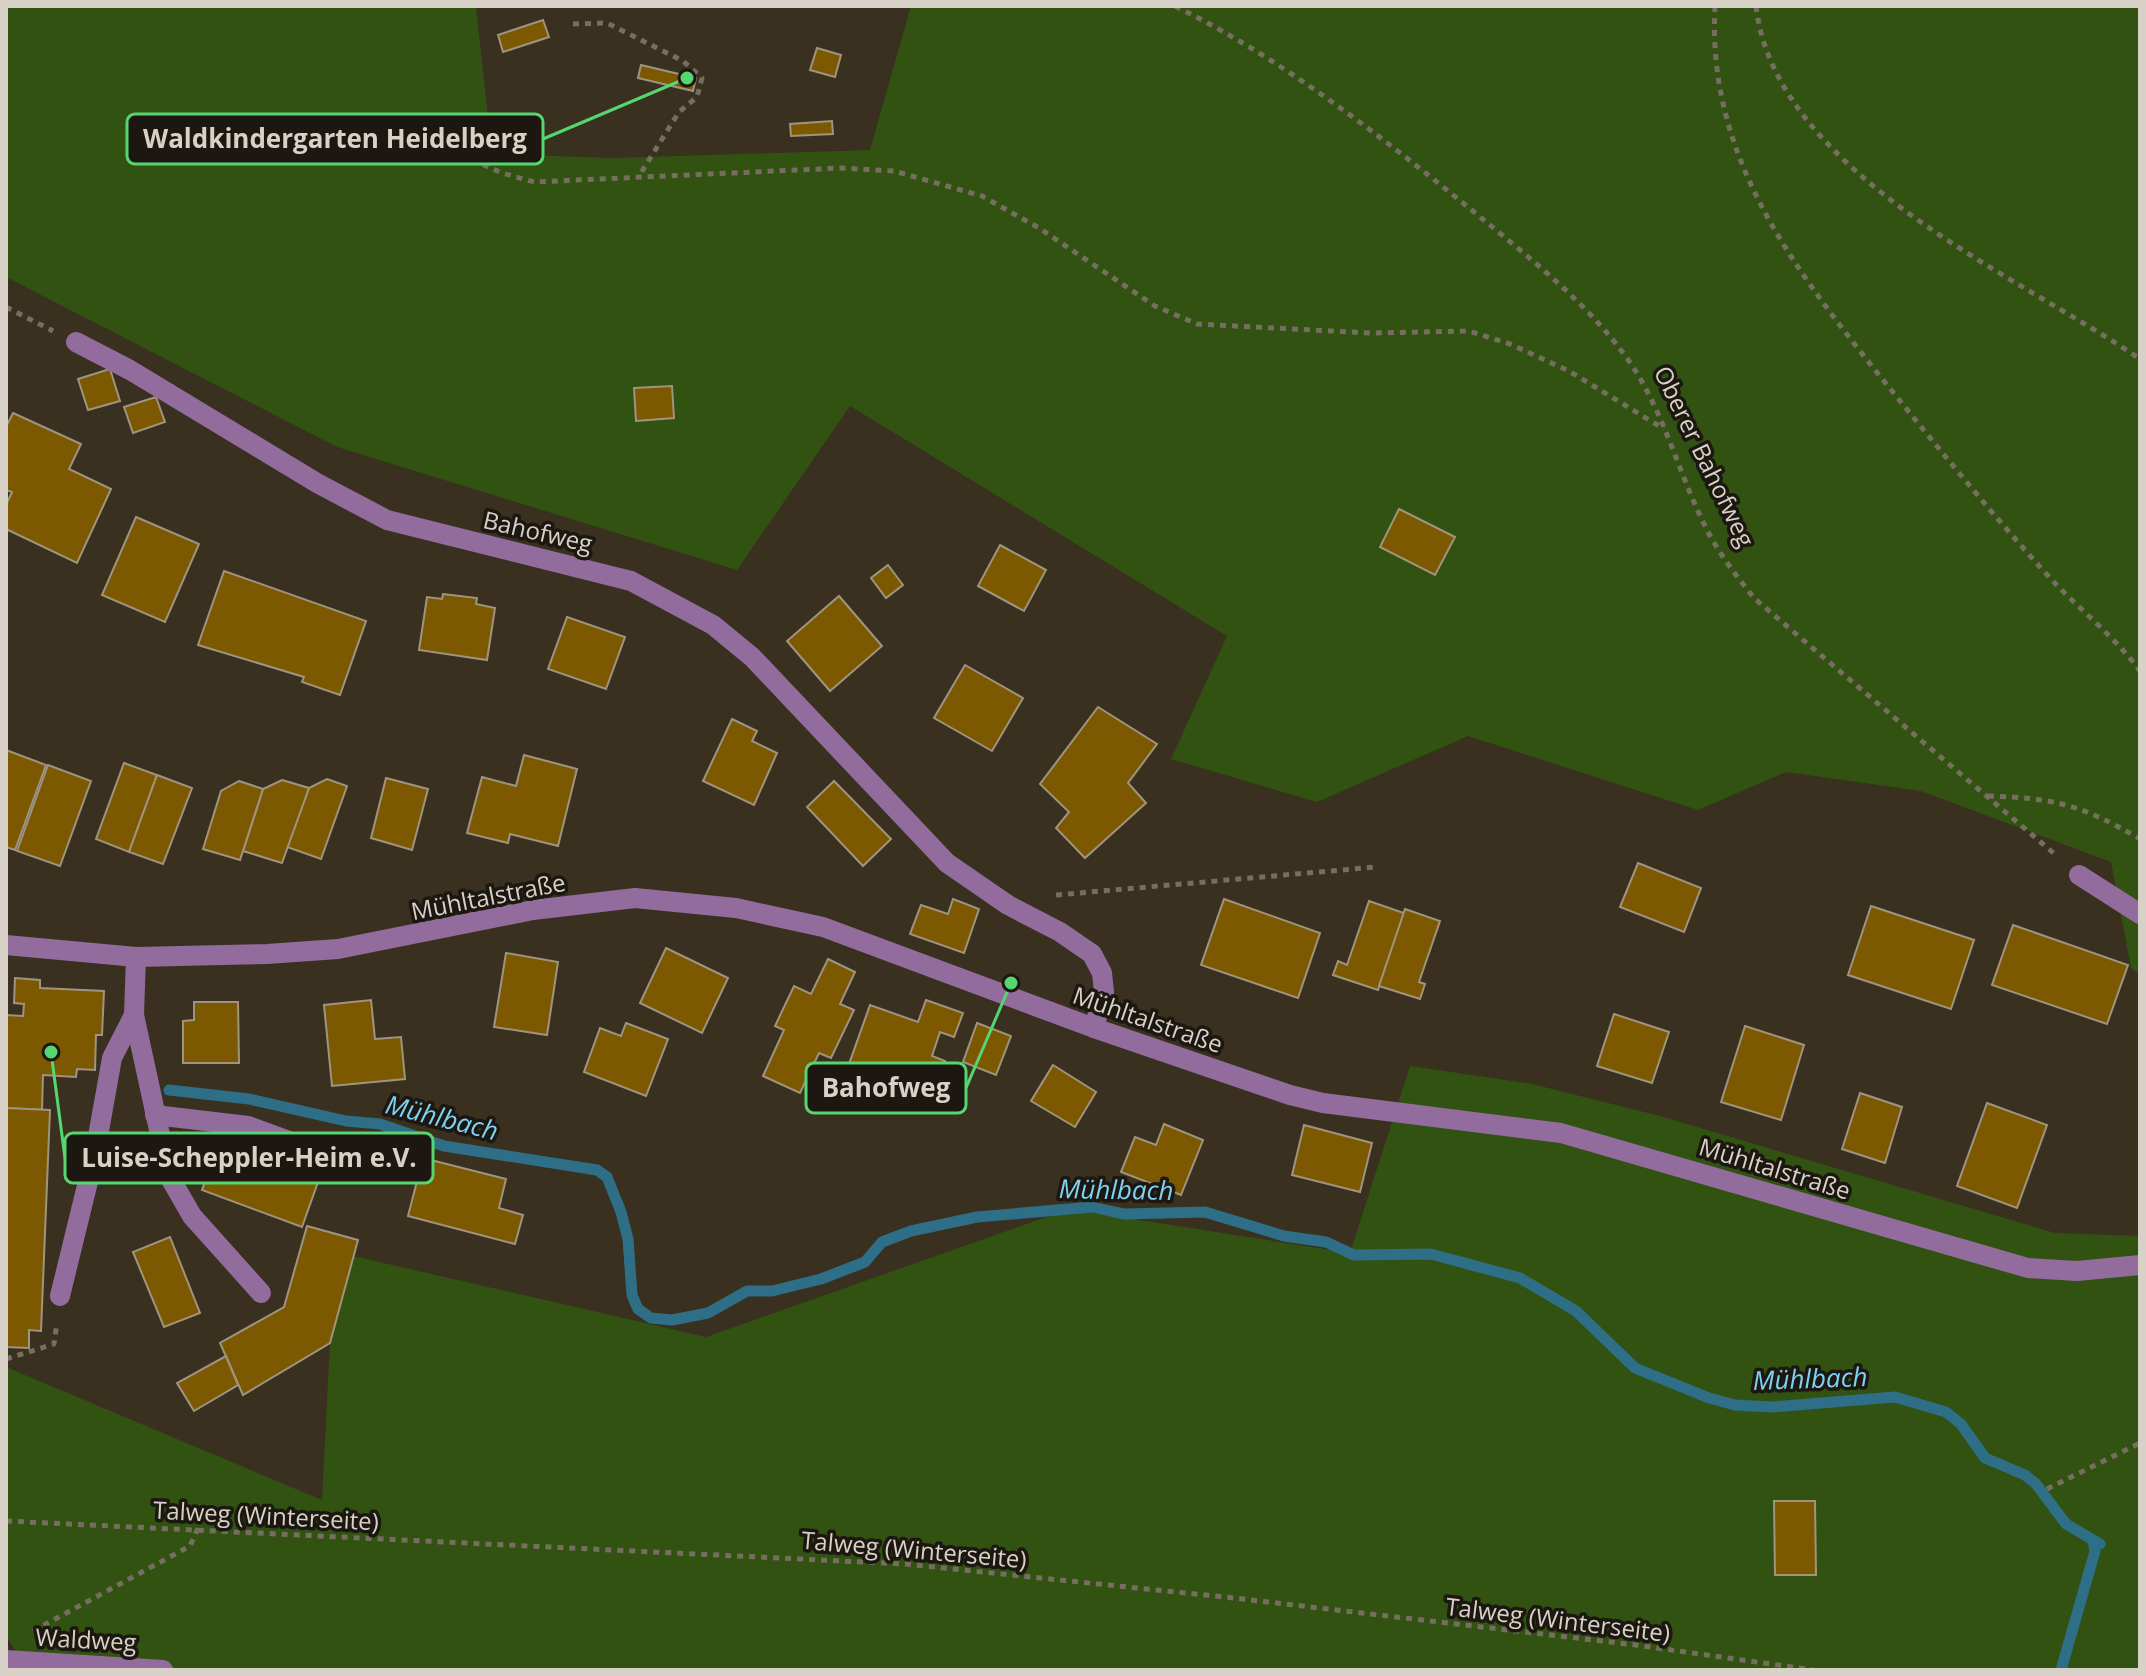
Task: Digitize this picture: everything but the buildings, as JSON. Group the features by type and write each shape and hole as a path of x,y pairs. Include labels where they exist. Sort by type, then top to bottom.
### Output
{"street":[{"name":"Bahofweg","path":"76,342 130,370 317,483 387,520 602,573 649,588 738,643 926,844 968,880 1075,941 1096,960 1104,992 1094,1028"},
{"path":"2079,875 2140,914"},
{"name":"Mühltalstraße","path":"6,945 136,957 338,949 533,910 635,898 736,908 823,927 1094,1028 1290,1095 1561,1133 2028,1268 2077,1271 2140,1265"},
{"path":"136,957 134,1015 147,1061 155,1115 177,1195 206,1235 261,1293"},
{"path":"60,1296 95,1153 112,1058 134,1015"},
{"path":"155,1115 248,1126 360,1167"},
{"name":"Waldweg","path":"12,1660 163,1670"}],"path":[{"name":"Oberer Bahofweg","path":"1175,6 1281,66 1433,178 1507,239 1603,330 1630,363 1664,429 1704,525 1755,599 2079,875"},
{"path":"1715,6 1715,66 1727,129 1789,257 1829,313 1973,492 2140,671"},
{"path":"1756,6 1769,54 1803,114 1888,199 1926,228 2140,359"},
{"path":"573,24 607,23 683,61 702,78 697,97 679,112 638,177"},
{"path":"439,145 520,180 551,182 841,168 872,168 929,179 998,203 1155,306 1197,324 1370,333 1469,331 1569,371 1664,429"},
{"path":"6,307 76,342"},
{"path":"1988,796 2071,804 2093,812 2140,839"},
{"path":"1008,905 1054,896 1376,867"},
{"path":"6,1359 54,1344 55,1340"},
{"path":"2047,1489 2140,1443"},
{"name":"Talweg (Winterseite)","path":"7,1520 905,1564 1636,1645 1813,1670"},
{"path":"12,1660 29,1633 190,1546 198,1528"}],"green space":[{"path":"6,6 476,6 492,154 614,158 870,150 911,6 2140,6 2140,974 2131,968 2111,862 1921,791 1786,772 1698,810 1468,736 1317,802 1171,759 1227,636 850,406 737,570 337,447 6,277"},
{"path":"1410,1066 1532,1084 1660,1116 2055,1233 2140,1236 2140,1670 28,1670 6,1636 6,1367 322,1500 330,1343 353,1256 706,1337 1069,1209 1350,1253"}],"waterway":[{"name":"Mühlbach","path":"169,1090 249,1099 346,1121 380,1124 444,1146 597,1170 607,1177 621,1212 628,1239 632,1295 638,1309 651,1318 672,1320 708,1313 747,1291 772,1291 821,1279 865,1262 882,1242 911,1231 977,1217 1092,1207 1124,1214 1205,1212 1284,1236 1326,1242 1354,1255 1431,1254 1520,1278 1576,1311 1635,1368 1709,1398 1735,1405 1771,1407 1895,1397 1946,1412 1961,1424 1985,1458 2025,1475 2036,1484 2066,1524 2100,1544"},
{"path":"2061,1670 2095,1551 2093,1541"}],"place":[{"name":"Waldkindergarten Heidelberg","path":"687,78"},
{"name":"Bahofweg","path":"1011,983"},
{"name":"Luise-Scheppler-Heim e.V.","path":"51,1052"}]}
